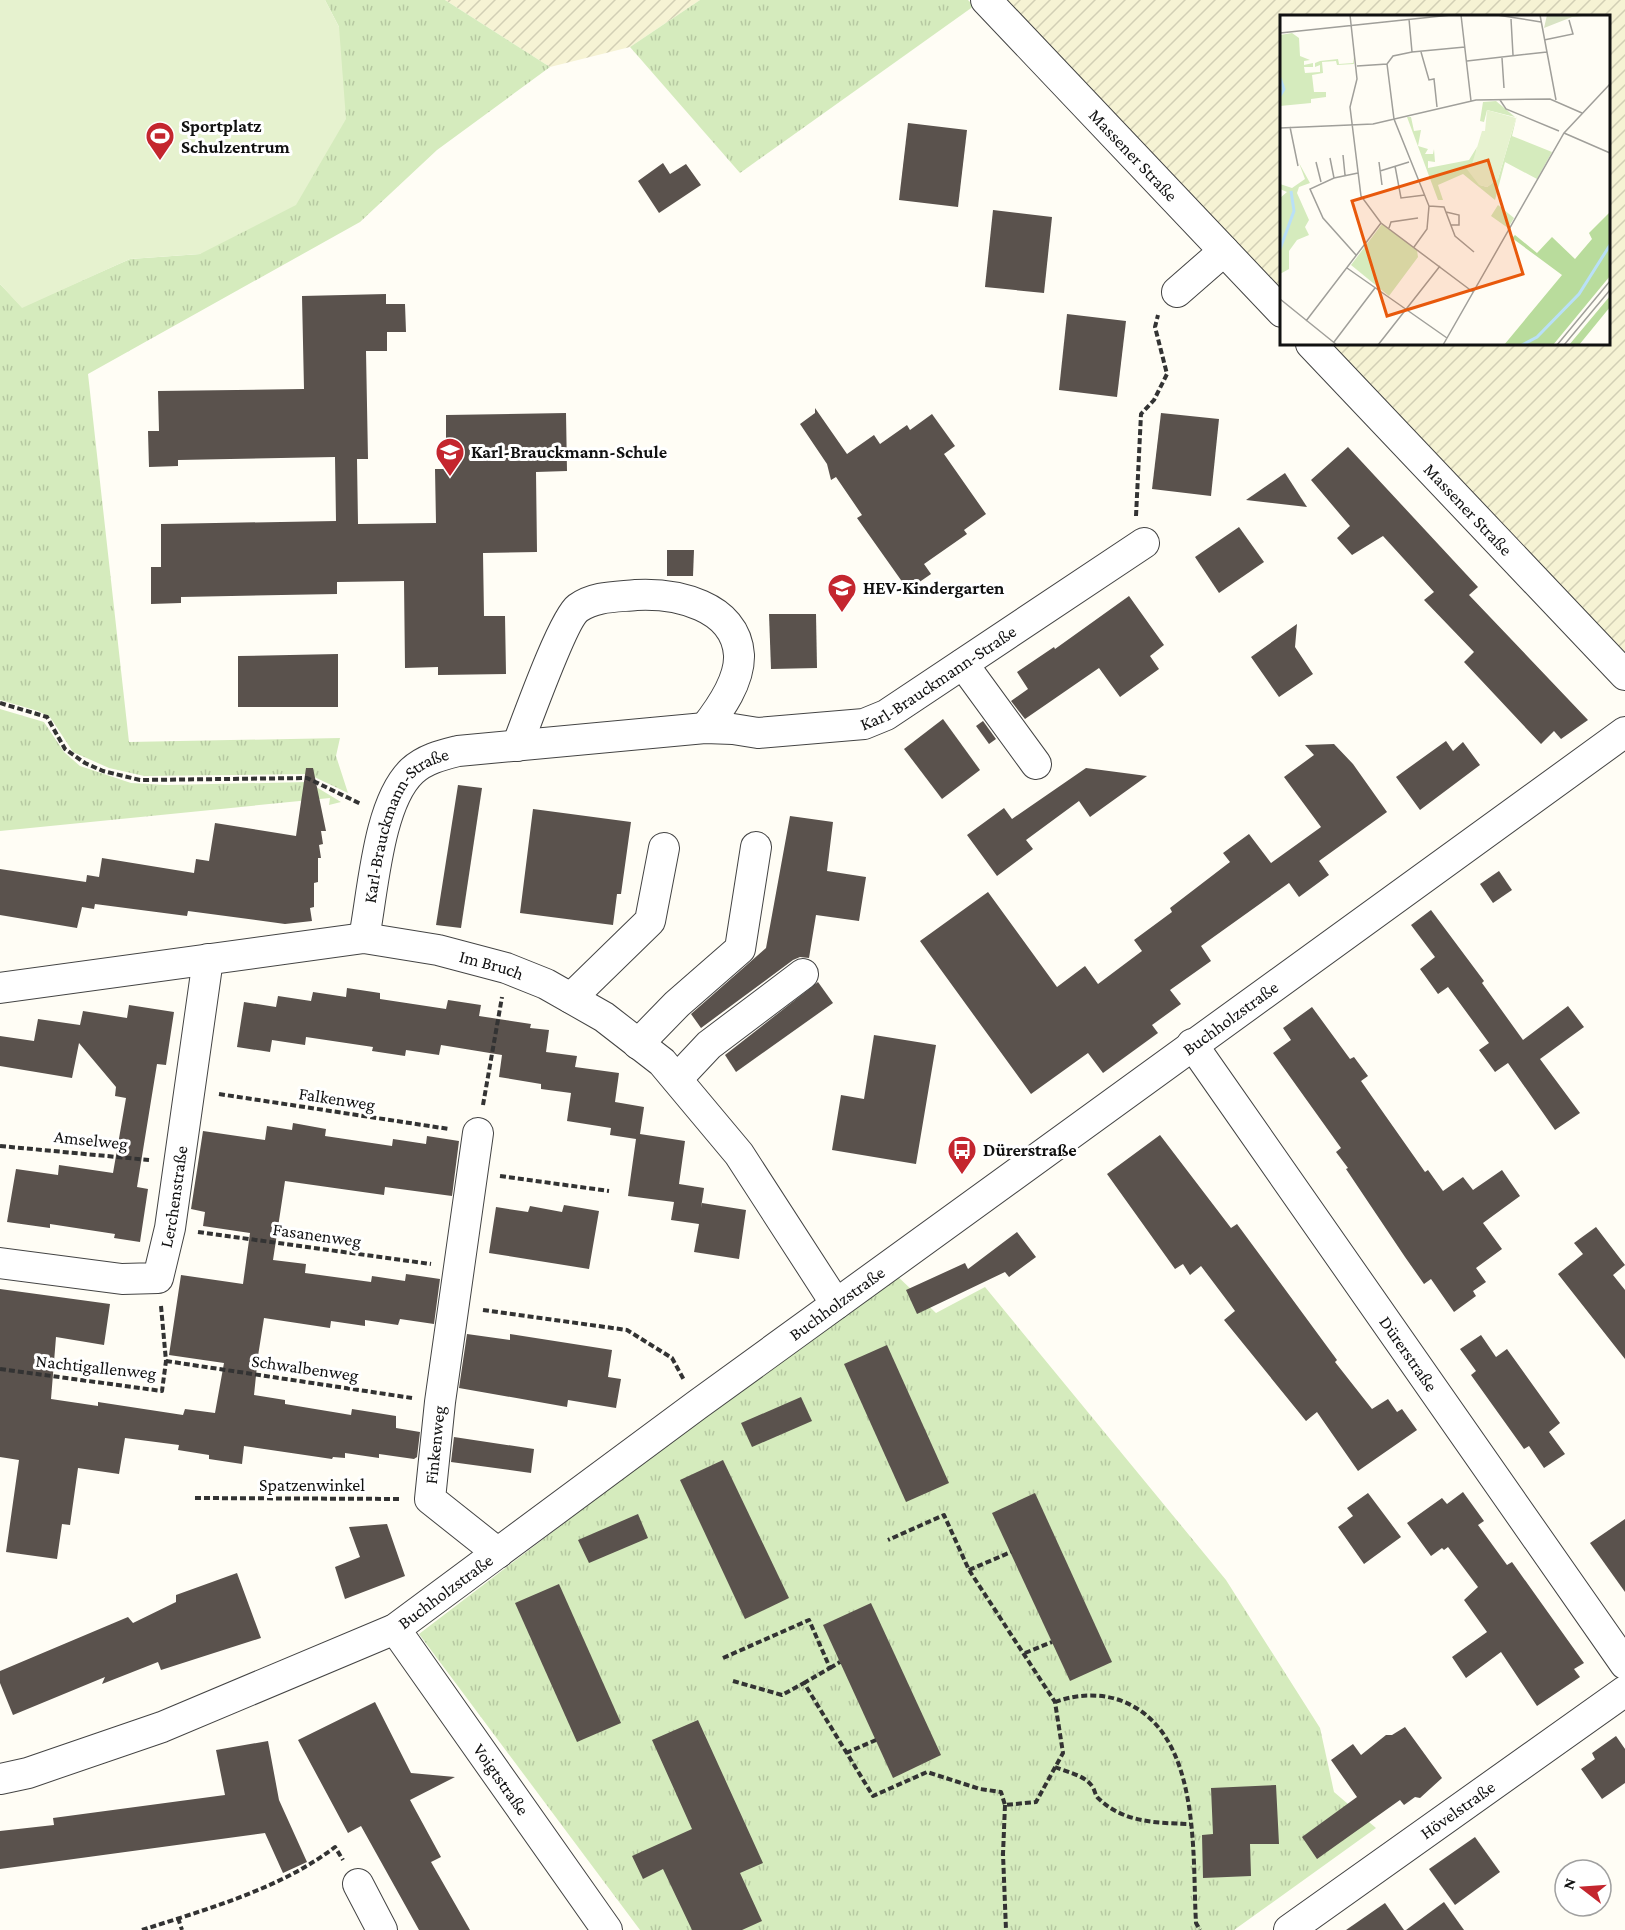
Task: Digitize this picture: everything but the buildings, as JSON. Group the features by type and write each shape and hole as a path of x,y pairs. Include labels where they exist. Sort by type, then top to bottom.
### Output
{"street":[{"name":"Massener Straße","path":"986,0 1280,311"},
{"path":"1177,292 1224,251"},
{"name":"Massener Straße","path":"1312,345 1625,675"},
{"name":"Karl-Brauckmann-Straße","path":"364,938 385,818 397,790 412,770 434,757 458,751 705,728 758,733 864,724 886,716 1144,543"},
{"path":"517,746 557,645 577,609 603,597 653,594 695,601 715,613 734,635 739,656 733,681 722,707 705,728"},
{"path":"963,664 1036,764"},
{"name":"Buchholzstraße","path":"0,1779 28,1773 162,1727 395,1629 697,1405 1192,1044 1625,732"},
{"path":"638,1044 677,1004 740,949 756,847"},
{"path":"571,998 650,921 664,848"},
{"name":"Im Bruch","path":"0,988 364,938 438,950 507,968 546,984 604,1017 662,1062 739,1154 836,1304"},
{"name":"Lerchenstraße","path":"158,1278 170,1228 208,959"},
{"path":"676,1079 709,1045 803,974"},
{"name":"Dürerstraße","path":"1192,1044 1625,1664"},
{"name":"Finkenweg","path":"478,1133 475,1172 440,1402 430,1499 498,1553"},
{"path":"0,1263 122,1279 158,1278"},
{"name":"Voigtstraße","path":"395,1629 607,1930"},
{"name":"Hövelstraße","path":"1290,1930 1625,1691"},
{"path":"351,1873 382,1930"}],"path":[{"path":"1144,543 1136,514 1141,414 1154,400 1167,374 1155,327 1159,310 1177,292"},
{"path":"0,703 47,717 65,749 85,763 104,771 140,780 307,778 385,818"},
{"path":"478,1133 507,968"},
{"name":"Falkenweg","path":"191,1089 478,1133"},
{"name":"Amselweg","path":"0,1146 65,1150 179,1164"},
{"path":"475,1172 609,1191"},
{"name":"Fasanenweg","path":"170,1228 460,1269"},
{"path":"158,1278 166,1361"},
{"path":"455,1306 627,1330 672,1358 697,1405"},
{"name":"Nachtigallenweg","path":"0,1369 162,1391 166,1361"},
{"name":"Schwalbenweg","path":"166,1361 440,1402"},
{"name":"Spatzenwinkel","path":"195,1498 430,1499"},
{"path":"888,1540 944,1515 969,1570 1055,1702 1063,1753 1036,1802 1005,1805"},
{"path":"969,1570 1011,1552"},
{"path":"723,1658 808,1620 830,1668"},
{"path":"1025,1653 1052,1642"},
{"path":"733,1681 782,1695 840,1662"},
{"path":"804,1683 873,1796 927,1773 980,1789 1001,1792 1005,1805 1003,1854 1006,1930"},
{"path":"1055,1702 1077,1696 1117,1699 1142,1711 1162,1732 1177,1759 1189,1804 1196,1923 1200,1930"},
{"path":"846,1753 876,1740"},
{"path":"1055,1767 1083,1777 1092,1785 1096,1797 1129,1817 1160,1824 1190,1824"},
{"path":"142,1930 218,1905 311,1866 335,1847 351,1873"},
{"path":"178,1918 182,1930"}],"shaded area":[{"path":"445,0 700,0 630,47 550,67"},
{"path":"986,0 1625,0 1625,675 1312,345 1610,345 1610,15 1280,15 1280,311"}],"green space":[{"name":"Sportplatz Schulzentrum","path":"0,0 325,0 339,27 346,119 296,205 200,254 130,259 22,308 0,284"},
{"path":"325,0 445,0 550,67 437,150 360,222 88,374 129,742 340,738 336,756 348,793 308,774 144,776 109,768 73,752 50,717 38,711 0,700 0,284 22,307 130,259 200,254 339,27"},
{"path":"700,0 968,0 974,6 740,173 630,47"},
{"path":"0,709 44,722 64,752 80,766 131,783 167,785 308,782 341,802 329,805 330,798 0,831"},
{"path":"893,1272 936,1313 985,1287 1226,1580 1320,1728 1334,1792 1376,1828 1234,1930 640,1930 419,1634"}],"place":[{"name":"Sportplatz Schulzentrum","path":"160,162"},
{"name":"Karl-Brauckmann-Schule","path":"450,478"},
{"name":"HEV-Kindergarten","path":"842,614"},
{"name":"Dürerstraße","path":"962,1176"}]}
